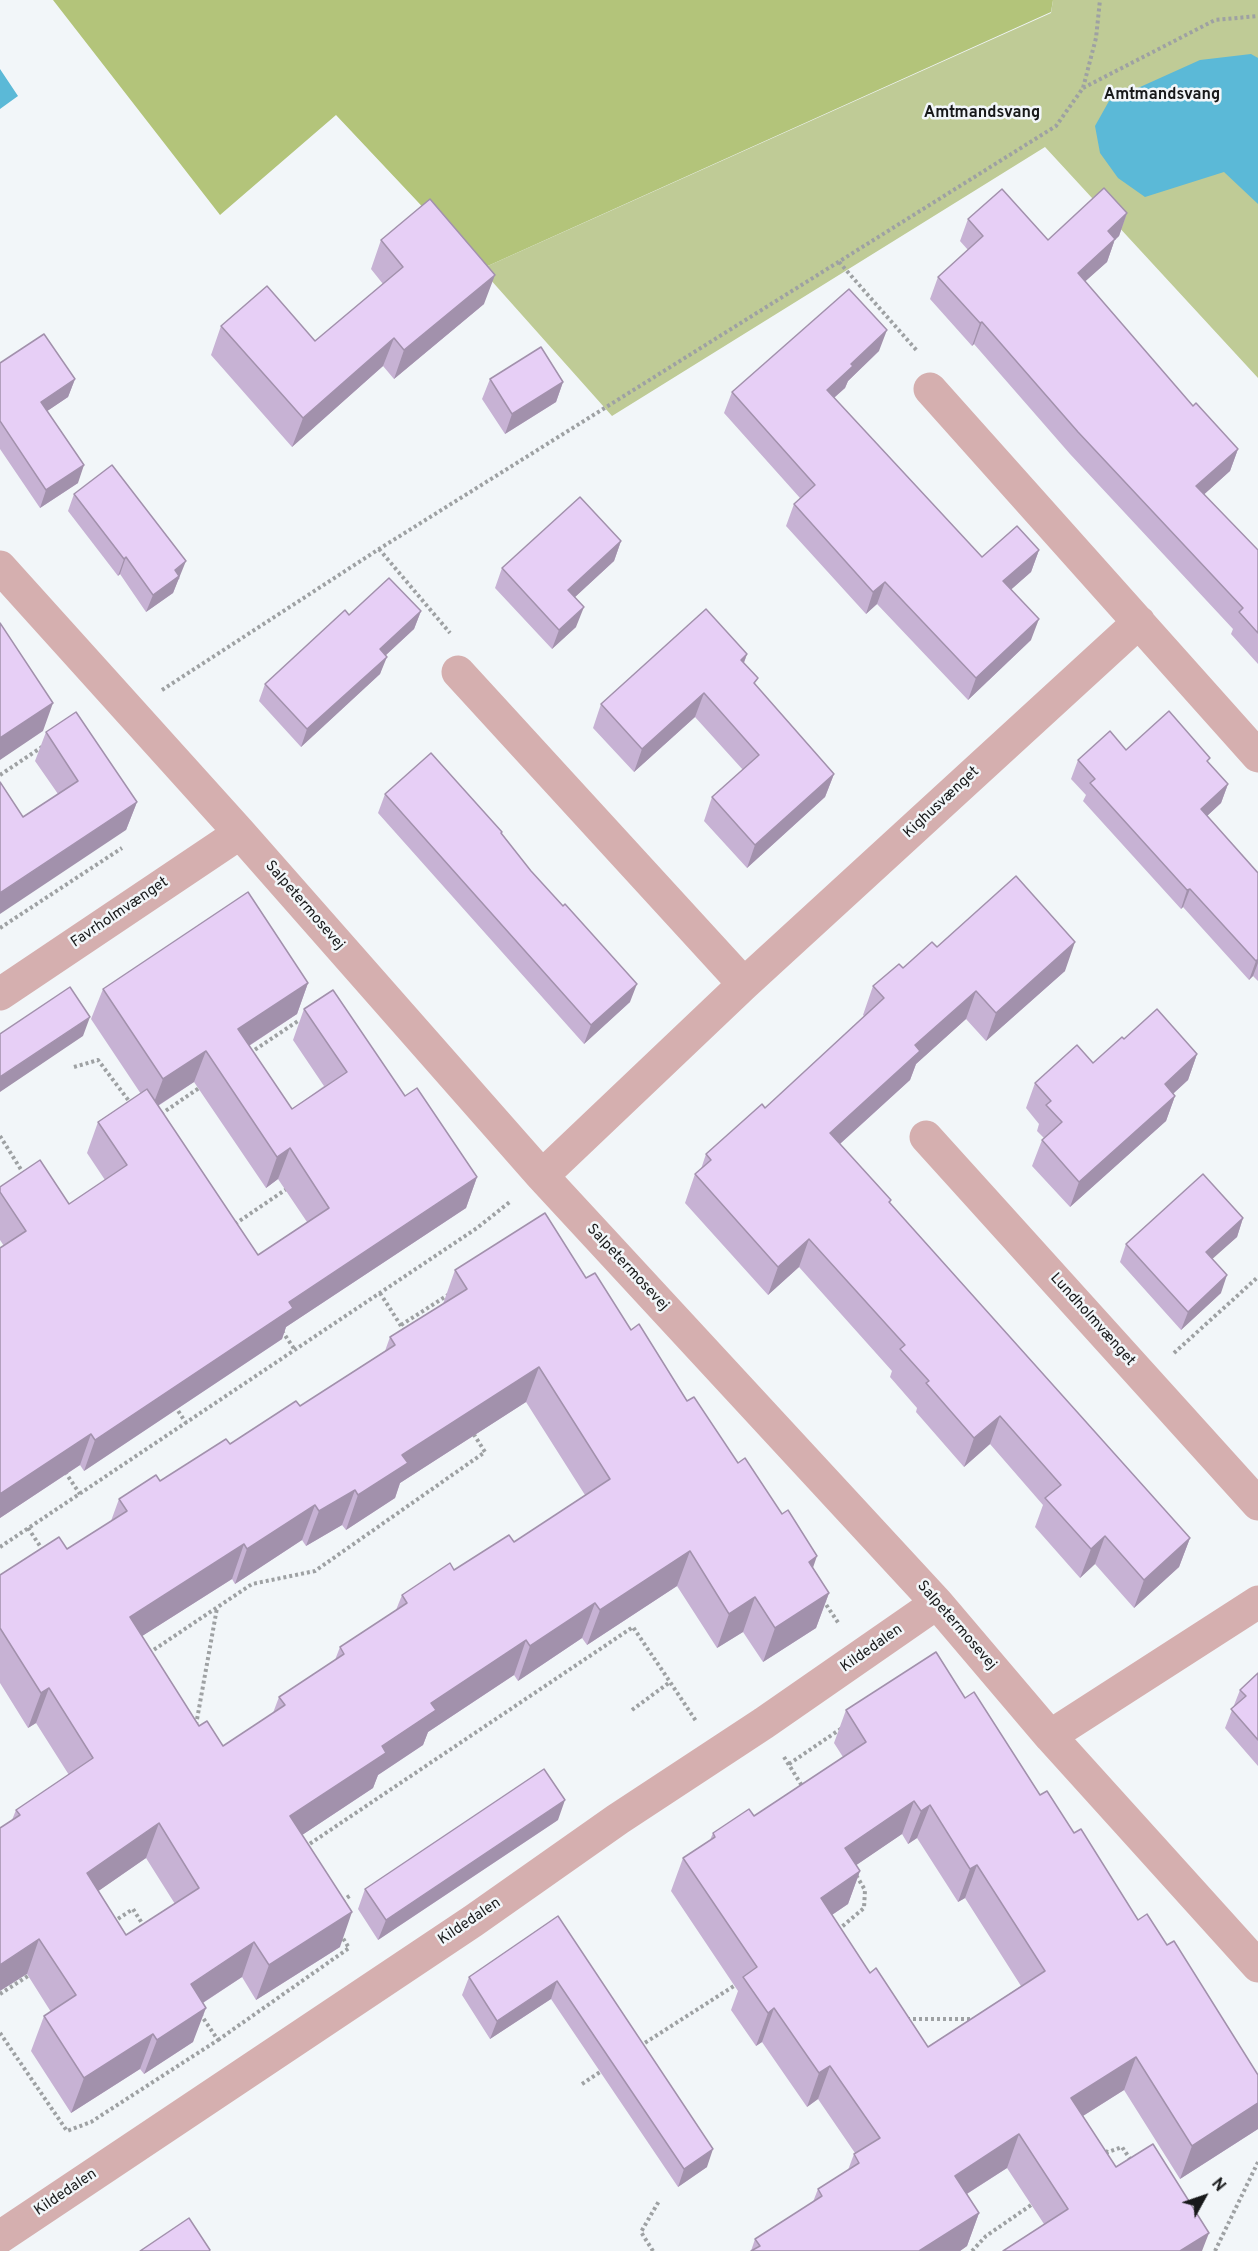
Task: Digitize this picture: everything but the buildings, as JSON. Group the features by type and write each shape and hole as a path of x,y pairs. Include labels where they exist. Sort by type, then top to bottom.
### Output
{"street":[{"path":"930,389 1258,756"},
{"name":"Salpetermosevej","path":"0,567 240,833 542,1176 937,1603 1050,1736 1258,1966"},
{"name":"Kighusvænget","path":"542,1176 744,984 1139,622"},
{"path":"459,672 744,984"},
{"name":"Favrholmvænget","path":"0,994 240,833"},
{"name":"Lundholmvænget","path":"926,1137 1258,1504"},
{"path":"1050,1736 1258,1602"},
{"name":"Kildedalen","path":"0,2237 473,1921 618,1819 764,1723 937,1603"}],"path":[{"path":"130,711 379,549 1056,126 1083,88 1096,38 1100,0"},
{"path":"1083,88 1215,20 1258,16"},
{"path":"838,262 931,367 930,389"},
{"path":"379,549 467,653 459,672"},
{"path":"0,775 42,747"},
{"path":"0,928 122,848"},
{"path":"250,1054 298,1022"},
{"path":"75,1067 98,1060 136,1110"},
{"path":"155,1118 202,1086"},
{"path":"0,1136 27,1179"},
{"path":"0,1547 477,1228 542,1176"},
{"path":"229,1228 295,1183"},
{"path":"1145,1379 1258,1277"},
{"path":"401,1325 458,1289"},
{"path":"380,1293 408,1335"},
{"path":"276,1321 295,1350"},
{"path":"174,1403 186,1423"},
{"path":"142,1657 252,1584 315,1571 485,1452 472,1432"},
{"path":"62,1466 80,1494"},
{"path":"28,1528 48,1558"},
{"path":"821,1597 840,1626"},
{"path":"196,1728 217,1607"},
{"path":"295,1853 633,1627 696,1721 705,1714"},
{"path":"632,1710 670,1682"},
{"path":"764,1723 806,1793"},
{"path":"789,1764 847,1725"},
{"path":"837,1931 864,1908 865,1890 853,1870"},
{"path":"335,1906 351,1895"},
{"path":"105,1927 133,1909 151,1937"},
{"path":"0,2033 67,2131 91,2122 218,2040 349,1948 338,1930"},
{"path":"0,1994 38,1970"},
{"path":"632,2052 741,1982"},
{"path":"200,2012 218,2040"},
{"path":"898,2019 981,2019"},
{"path":"582,2084 612,2065"},
{"path":"1090,2146 1108,2152 1122,2147 1135,2166"},
{"path":"1215,2251 1258,2163"},
{"path":"972,2251 986,2236 1040,2198"},
{"path":"653,2251 641,2232 659,2201"}],"green space":[{"path":"53,0 1053,0 1051,12 481,269 336,115 220,215"},
{"path":"1053,0 1258,0 1258,378 1045,147 612,416 481,269 1051,13"}],"water":[{"path":"1251,54 1258,58 1258,204 1224,172 1145,197 1118,178 1100,153 1095,126 1109,101 1200,60"},
{"path":"0,69 18,96 0,109"}],"district":[{"name":"Amtmandsvang","path":"1162,96"},
{"name":"Amtmandsvang","path":"982,114"}]}
